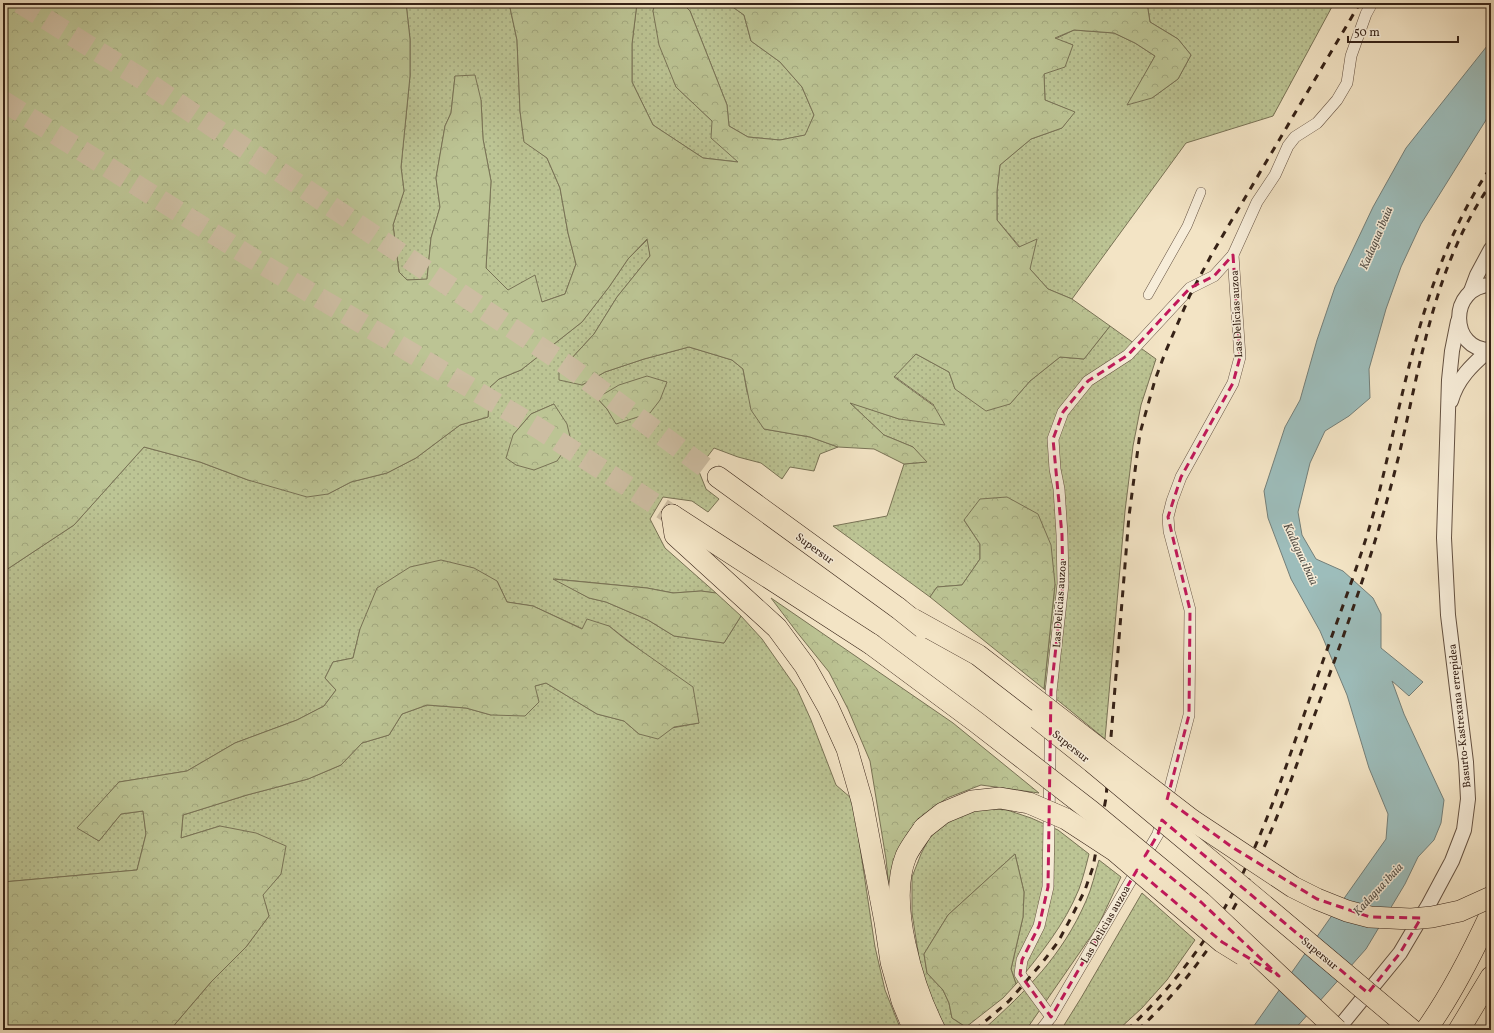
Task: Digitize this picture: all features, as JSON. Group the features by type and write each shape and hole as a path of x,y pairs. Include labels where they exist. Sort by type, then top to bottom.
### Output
{"highway":[{"name":"Supersur","path":"718,477 905,614 1092,762 1412,1030"},
{"path":"935,1030 928,1016 893,921 847,749 828,707 805,666 777,628 675,535 672,515 870,644 976,722 1091,811 1201,902 1337,1030"},
{"path":"905,614 978,655 1192,820 1293,888 1347,911 1370,917 1411,919 1460,911 1491,897"},
{"path":"914,1030 902,1000 891,962 893,921 906,856 924,828 943,813 972,801 1000,798 1029,802 1066,819 1115,851 1222,942 1278,976"},
{"path":"1426,1030 1473,953 1491,913"},
{"path":"1459,1030 1491,977"}],"street":[{"name":"Las Delicias auzoa","path":"1051,1017 1020,974 1022,960 1039,926 1048,887 1051,691 1063,584 1062,535 1059,489 1055,469 1054,439 1063,412 1088,381 1128,356 1190,288 1214,276 1233,255 1257,202 1275,174 1288,146 1296,137 1317,123 1337,100 1347,83 1351,56 1366,14 1372,3"},
{"path":"1148,295 1187,226 1200,192"},
{"name":"Basurto-Kastrexana errepidea","path":"1337,1030 1400,953 1430,904 1452,861 1464,830 1468,799 1466,762 1448,614 1444,538 1449,380 1459,310 1463,300 1471,292 1477,275 1491,249"},
{"name":"Las Delicias auzoa","path":"1040,1030 1051,1017 1158,834 1189,715 1190,610 1169,531 1168,517 1181,477 1233,383 1240,357 1233,255"},
{"path":"1471,292 1480,287 1491,284"},
{"path":"1458,321 1462,332 1468,341 1478,348 1490,350"},
{"name":"Basurto-Kastrexana errepidea","path":"1448,411 1453,393 1462,376 1490,350"}],"highlighted area":[{"path":"1233,255 1240,357 1233,383 1181,477 1168,517 1190,610 1189,715 1167,800 1232,847 1317,899 1370,917 1421,918 1400,953 1368,993 1162,820 1158,834 1145,856 1201,902 1279,976 1222,942 1137,870 1051,1017 1020,974 1022,960 1039,926 1048,887 1051,691 1063,584 1062,535 1053,439 1063,412 1088,381 1128,355 1190,288 1214,276"}],"green space":[{"path":"3,3 406,3 410,39 410,76 401,167 404,191 393,225 399,272 407,280 427,279 431,238 440,207 436,178 445,126 451,113 455,76 475,75 481,100 483,139 491,181 486,268 508,290 535,275 542,302 565,294 576,264 568,233 560,188 547,158 524,142 520,111 517,40 509,3 637,3 632,44 632,82 653,125 703,158 738,162 711,138 712,121 676,87 659,45 653,11 655,3 682,3 690,11 727,105 729,126 748,137 780,140 805,135 814,115 802,87 780,62 751,41 744,15 727,3 1147,3 1150,22 1178,39 1191,55 1178,79 1152,98 1127,105 1155,56 1135,43 1114,33 1074,30 1055,38 1073,45 1065,67 1044,74 1045,100 1075,112 1062,128 1031,139 1000,165 997,191 997,220 1019,247 1037,239 1030,269 1048,289 1072,299 1110,326 1084,359 1060,357 1030,381 1010,404 986,411 955,389 949,372 916,354 894,377 934,406 945,425 899,419 850,403 884,435 913,447 927,462 904,464 874,449 838,447 810,437 764,429 751,410 743,369 732,360 689,347 644,359 605,372 582,385 559,380 559,372 594,334 617,297 650,256 647,239 628,259 582,322 521,370 499,379 490,387 488,417 460,425 416,458 387,473 351,482 328,494 307,497 248,480 200,462 144,447 74,525 3,572"},
{"path":"406,3 509,3 517,40 520,111 524,141 547,158 560,188 568,233 576,264 565,294 542,302 508,291 486,268 491,181 483,139 481,100 455,76 451,113 445,126 436,178 440,207 431,238 427,280 407,280 399,272 393,225 404,191 401,167 410,76 410,39"},
{"path":"637,3 655,3 653,11 676,87 712,121 739,162 703,158 653,125 632,82 632,44"},
{"path":"682,3 727,3 744,15 751,41 780,62 802,87 814,115 806,135 780,140 748,137 729,126 727,105 690,11"},
{"path":"1147,3 1201,3 1205,7 1219,3 1334,3 1273,116 1186,143 1072,299 1048,289 1030,269 1020,247 997,220 997,191 1000,165 1031,139 1062,128 1074,112 1045,100 1044,73 1073,45 1055,39 1074,30 1114,33 1135,43 1155,56 1143,78 1152,98 1178,79 1191,55 1178,39 1150,22"},
{"path":"648,239 650,256 617,297 594,334 559,372 582,385 605,372 644,359 689,347 732,360 743,369 747,392 764,429 810,437 838,447 820,454 814,471 790,467 782,479 761,463 738,457 714,448 698,469 706,489 719,499 708,512 692,501 663,497 650,519 665,548 716,593 701,591 674,593 647,588 555,579 589,598 606,602 648,620 674,636 724,643 741,616 762,639 797,689 811,720 836,785 851,798 857,827 875,947 885,990 901,1030 170,1030 211,982 246,947 269,916 262,895 281,874 220,826 181,838 183,815 247,795 308,779 341,765 362,743 389,735 402,714 427,705 466,708 491,715 535,686 546,683 597,714 624,721 639,734 699,723 649,657 609,626 583,629 533,606 507,602 497,581 360,629 353,658 333,662 325,678 336,690 324,706 297,720 235,743 187,771 119,782 78,828 99,841 121,814 143,811 146,834 137,870 3,882 3,572 74,525 144,447 200,462 248,480 328,494 351,482 387,473 416,458 460,425 488,417 490,387 499,379 521,370 582,322 628,259","holes":["667,382 617,424 607,409 597,398","554,404 513,435 531,414"]},
{"path":"1110,326 1156,359 1141,405 1133,446 1125,511 1105,739 1044,689 1055,584 964,520 980,544 980,559 962,585 937,587 930,597 833,526 887,516 904,464 926,462 913,447 884,435 849,402 899,419 934,405 894,376 916,354 949,372 955,389 1010,404 1030,381 1060,357 1084,359"},
{"path":"647,376 667,382 660,400 650,413 616,424 607,409 597,398 619,385"},
{"path":"554,404 567,424 571,441 557,461 534,470 516,465 506,458 513,435 531,414"},
{"path":"1007,497 1038,514 1051,545 1055,584 1044,689 930,597 937,587 962,585 980,559 980,544 964,520 980,499"},
{"path":"441,560 474,568 497,581 507,602 533,606 582,629 587,619 609,626 626,640 693,687 699,723 674,727 658,739 639,734 624,721 597,714 546,683 535,686 539,702 525,716 491,715 466,708 427,705 402,714 389,735 362,743 341,765 308,779 247,795 183,815 181,838 220,826 256,833 286,846 281,874 263,895 269,916 246,947 211,982 170,1030 3,1030 3,882 137,870 146,834 143,811 121,814 99,841 77,828 119,782 187,771 235,743 297,720 324,706 336,690 325,678 333,662 353,658 360,629 377,588 410,567"},
{"path":"553,579 647,588 673,593 701,591 716,593 741,616 724,643 674,636 648,620 606,602 589,598"},
{"path":"771,598 953,723 1039,793 981,785 947,798 917,820 892,919 886,859 870,761 848,709 829,672"},
{"path":"984,808 1007,810 1031,818 1058,830 1089,854 1079,889 1067,915 1043,950 1016,984 1011,969 1023,917 1024,892 1015,854 948,915 924,954 927,973 943,990 949,1003 952,1018 966,1027 963,1030 946,1030 933,1004 921,971 912,913 912,877 930,836 945,823 960,815"},
{"path":"1015,854 1024,892 1023,917 1011,969 1016,984 1003,998 966,1027 952,1018 949,1003 943,990 927,973 924,954 948,915"},
{"path":"1099,860 1121,877 1098,926 1026,1030 983,1030 1029,986 1066,939 1088,896"},
{"path":"1142,893 1195,940 1167,980 1142,1008 1118,1030 1061,1030 1081,998"}],"water":[{"name":"Kadagua ibaia","path":"1491,41 1491,112 1421,224 1401,267 1386,309 1369,369 1370,398 1349,416 1325,431 1310,463 1298,512 1302,535 1316,559 1343,571 1373,598 1381,614 1381,648 1423,682 1409,696 1392,681 1404,714 1444,800 1441,823 1434,840 1418,857 1405,884 1366,949 1294,1030 1251,1030 1386,839 1388,814 1369,768 1347,695 1320,631 1291,579 1268,518 1264,491 1285,427 1300,400 1317,340 1335,287 1373,207 1406,148"}],"tunnel":[{"path":"20,3 139,77 571,368 718,477"},
{"path":"3,101 252,258 538,428 672,515"}],"railway":[{"path":"975,1030 1009,1001 1058,942 1085,890 1093,867 1106,798 1129,516 1140,433 1155,380 1165,353 1190,295 1213,252 1360,3"},
{"path":"1127,1030 1173,982 1200,947 1234,891 1258,840 1279,786 1366,540 1420,325 1434,283 1449,243 1468,204 1491,167"},
{"path":"1138,1030 1155,1014 1185,979 1226,922 1248,881 1268,838 1330,673 1382,518 1399,455 1432,315 1443,281 1456,247 1472,215 1491,184"}]}
